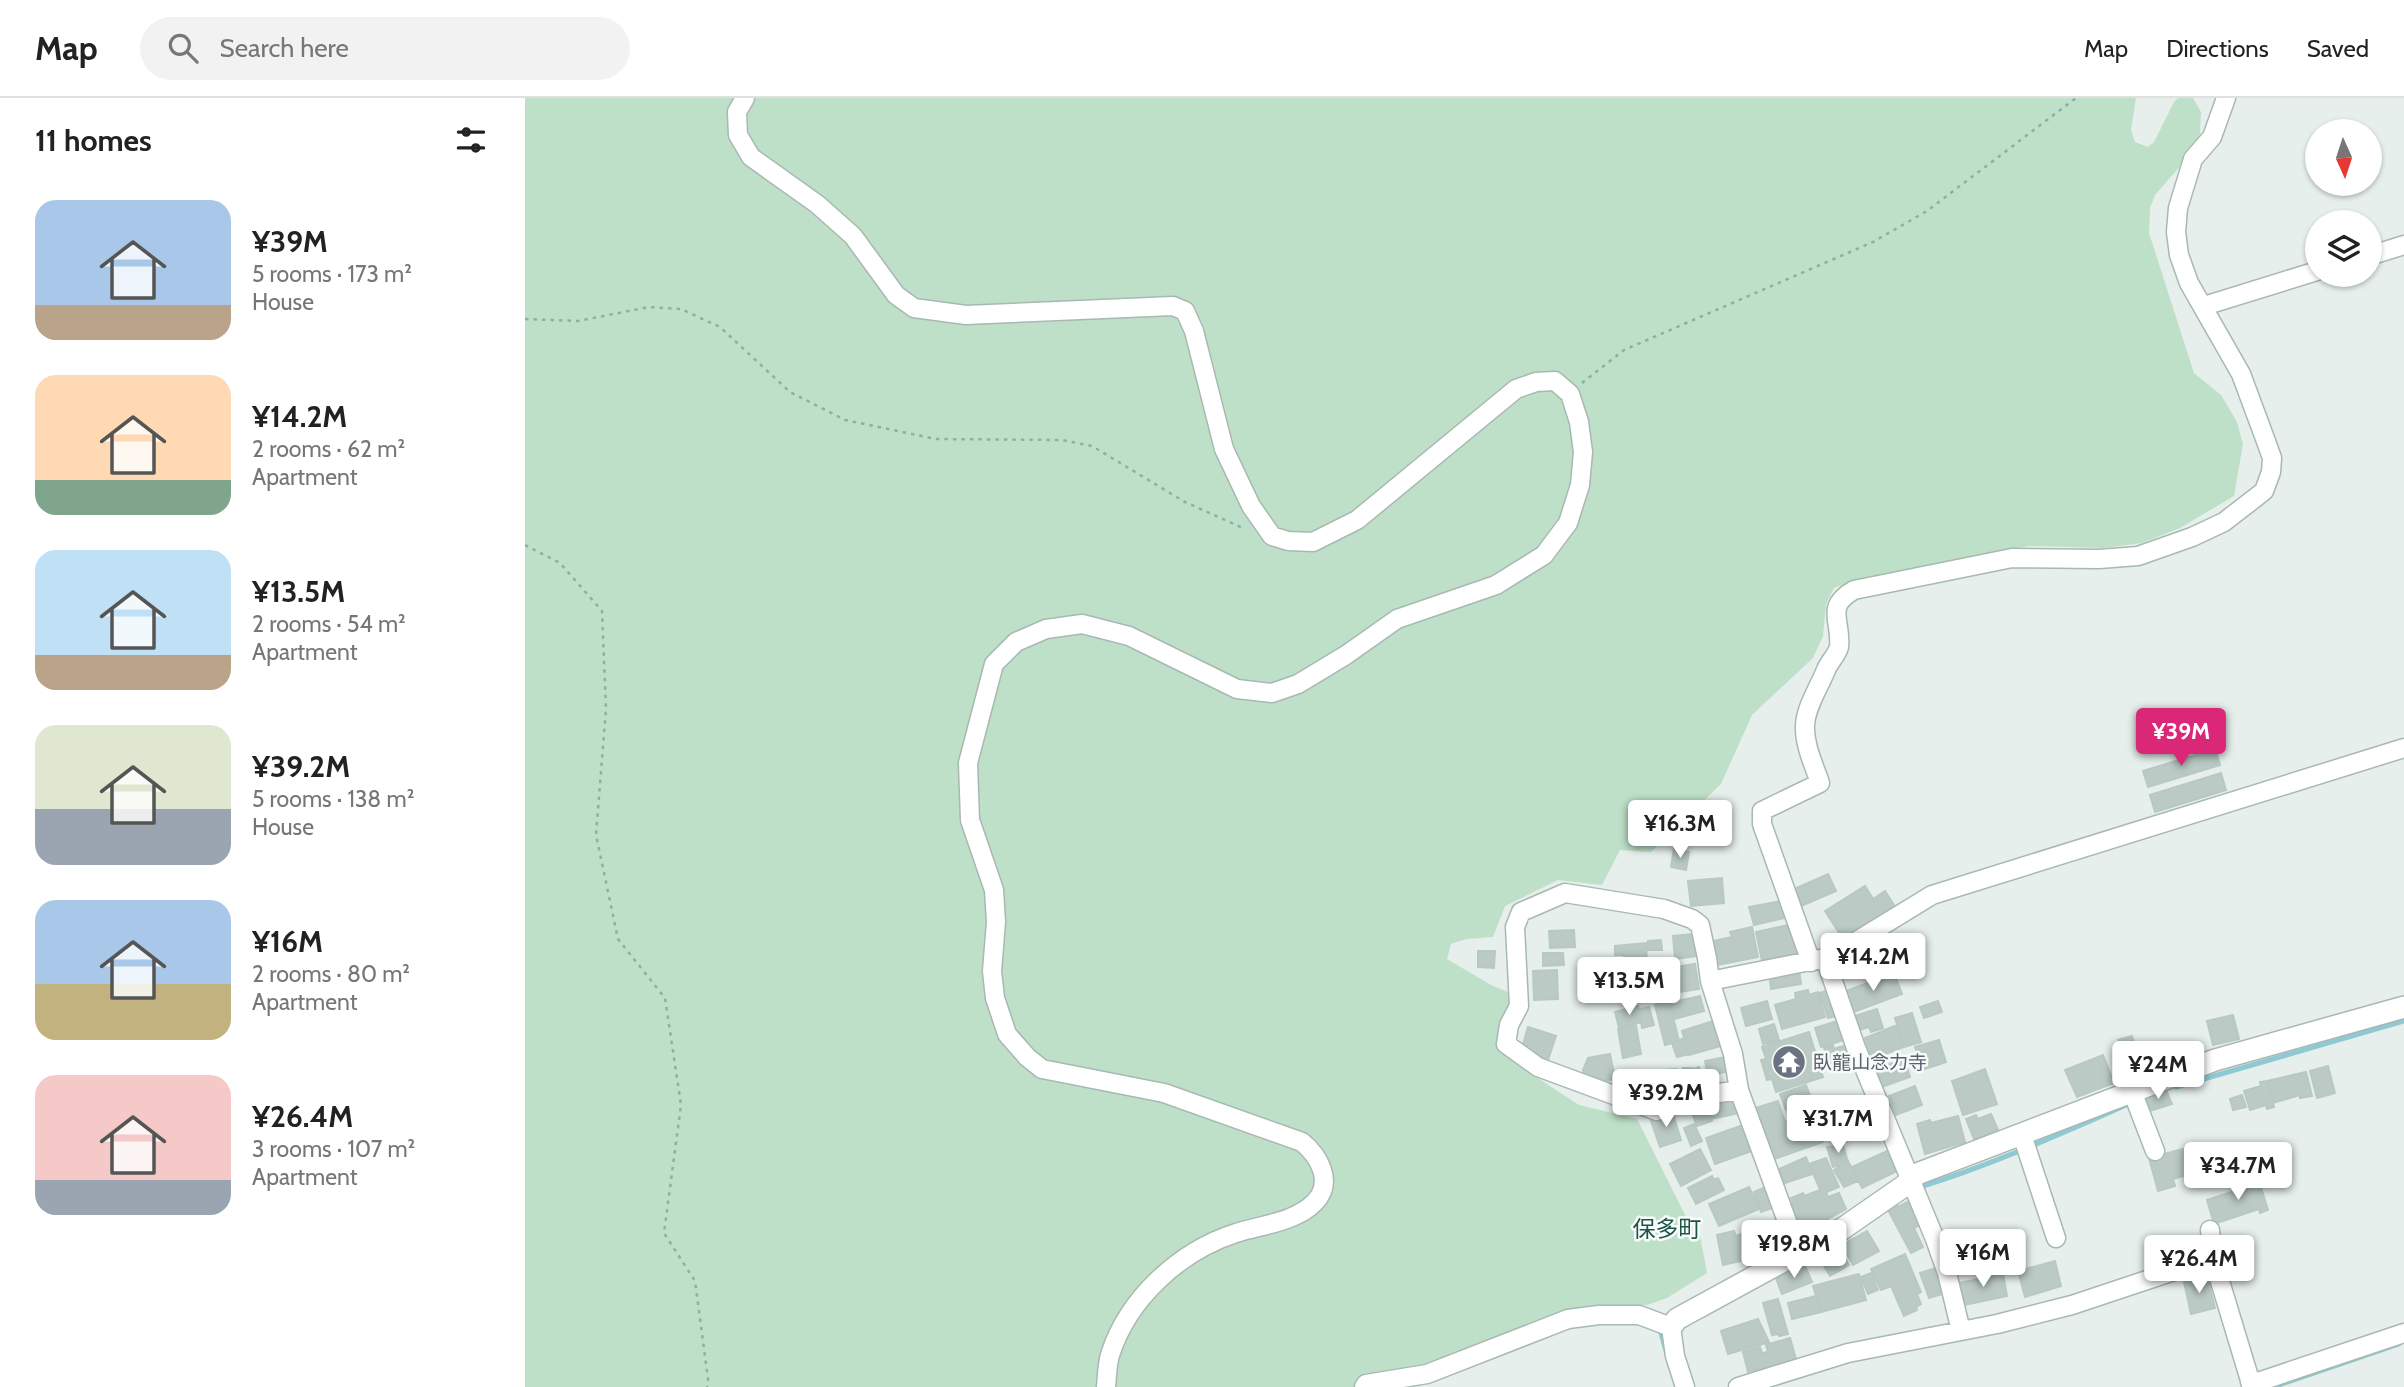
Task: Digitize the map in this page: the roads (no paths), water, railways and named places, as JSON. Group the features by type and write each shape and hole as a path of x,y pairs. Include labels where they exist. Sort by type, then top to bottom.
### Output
{"street":[{"path":"745,98 737,112 738,135 751,157 817,204 853,236 896,295 914,308 966,315 1173,306 1185,312 1194,331 1224,449 1251,506 1272,536 1288,541 1313,542 1357,520 1516,389 1536,382 1555,381 1570,394 1579,422 1583,452 1580,485 1567,523 1544,555 1496,585 1397,619 1346,655 1298,684 1272,693 1237,689 1129,636 1082,624 1046,629 1016,642 994,664 968,762 967,786 970,820 994,890 996,922 992,971 995,998 1007,1034 1027,1057 1042,1069 1164,1093 1302,1142 1315,1153 1323,1168 1323,1190 1315,1202 1290,1217 1234,1233 1199,1248 1161,1276 1123,1322 1109,1357 1106,1387"},
{"path":"1961,1331 1947,1273 1911,1179 1762,824 1762,811 1820,783 1808,749 1805,726 1808,711 1828,665 1839,649 1836,608 1854,590 2012,558 2099,559 2138,555 2192,537 2224,522 2264,491 2271,472 2272,458 2241,374 2189,283 2179,255 2176,232 2178,208 2193,159 2213,137 2226,98"},
{"path":"2382,252 2404,245"},
{"path":"2204,306 2305,275"},
{"path":"1710,981 1834,955 1932,895 2404,748"},
{"path":"1739,1090 1692,1097 1657,1111 1577,1084 1538,1067 1506,1044 1509,1025 1519,1006 1515,927 1521,912 1565,893 1664,909 1692,919 1700,925 1710,981 1733,1054 1739,1090 1796,1246"},
{"path":"1364,1387 1366,1384 1427,1374 1568,1319 1599,1315 1639,1315 1666,1325 1796,1246 1842,1229 1917,1174 2025,1143 2132,1091 2215,1060 2404,1007"},
{"path":"2132,1091 2155,1151"},
{"path":"2025,1143 2056,1238"},
{"path":"2210,1230 2213,1258 2251,1385 2404,1333"},
{"path":"1738,1387 1848,1353 1961,1331 2072,1305 2213,1258"},
{"path":"1666,1325 1685,1387"}],"waterway":[{"path":"2176,1087 2404,1021"},
{"path":"1920,1187 2000,1159 2131,1103"},
{"path":"1664,1326 1661,1333 1667,1354"},
{"path":"2273,1387 2399,1344"}],"place":[{"name":"臥龍山念力寺","path":"1789,1062"}],"district":[{"name":"保多町","path":"1667,1229"}]}
